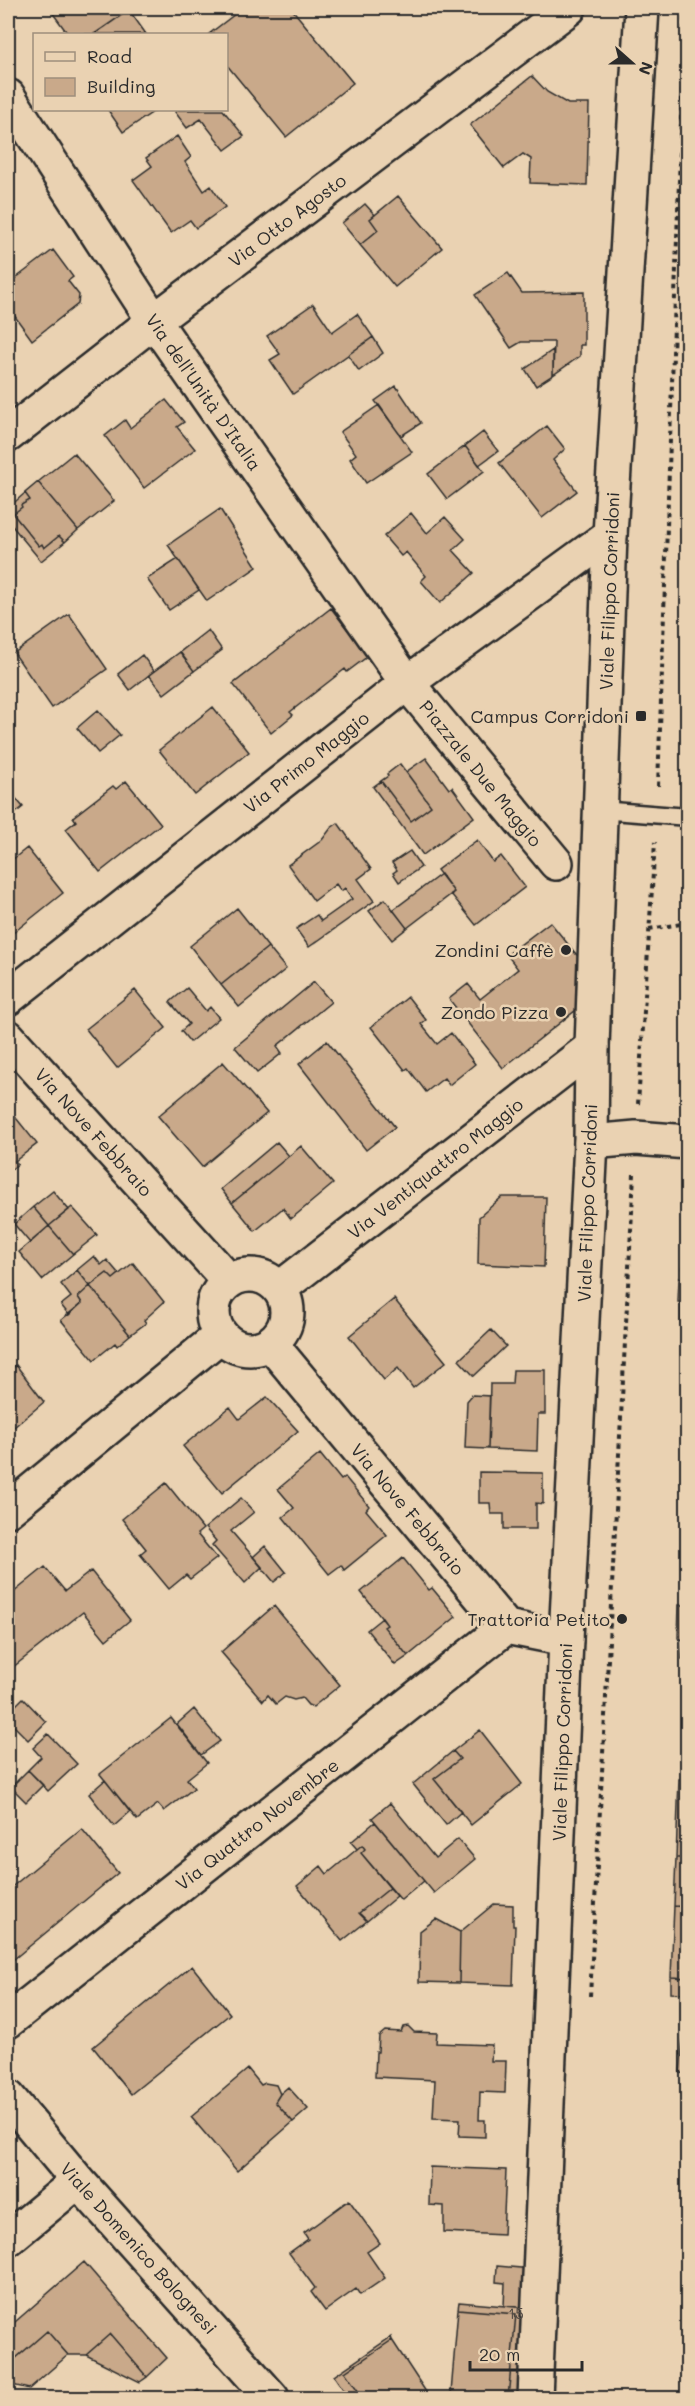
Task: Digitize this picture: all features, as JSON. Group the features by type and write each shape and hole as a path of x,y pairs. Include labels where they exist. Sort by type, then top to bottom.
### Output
{"street":[{"name":"Via Otto Agosto","path":"8,435 154,321 569,8"},
{"name":"Viale Filippo Corridoni","path":"535,2398 566,1639 591,1142 592,1047 610,535 642,8"},
{"name":"Via dell'Unità D'Italia","path":"8,96 154,321 407,683"},
{"name":"Via Primo Maggio","path":"8,998 407,683 610,535"},
{"name":"Piazzale Due Maggio","path":"407,683 556,863"},
{"name":"Via Nove Febbraio","path":"8,1037 229,1281"},
{"name":"Via Ventiquattro Maggio","path":"279,1289 592,1047"},
{"path":"591,1142 636,1138 687,1142"},
{"path":"250,1275 271,1281 279,1289 285,1300 287,1312 279,1335 270,1343 260,1348 239,1347 221,1335 213,1312 218,1295 229,1281 250,1275"},
{"path":"8,1510 221,1335"},
{"name":"Via Nove Febbraio","path":"270,1343 506,1627"},
{"path":"506,1627 566,1639"},
{"name":"Via Quattro Novembre","path":"8,2021 506,1627"},
{"name":"Viale Domenico Bolognesi","path":"8,2097 78,2181 272,2398"},
{"path":"8,2239 78,2181"}],"lane":[{"path":"600,810 687,818"}],"path":[{"path":"590,2006 636,1138 656,815 685,8"},
{"path":"649,929 687,922"}],"building":[{"path":"49,8 127,8 129,10 95,33 67,33"},
{"path":"243,8 291,8 353,83 286,137 228,66 228,33 210,33"},
{"path":"129,10 145,33 96,33"},
{"path":"532,76 547,92 568,104 589,104 587,185 530,183 531,159 523,154 504,168 470,125"},
{"path":"109,111 154,111 123,132"},
{"path":"224,111 244,136 225,150 201,119 187,128 175,112"},
{"path":"177,136 191,157 185,162 204,191 211,186 225,207 196,228 190,220 171,233 133,180 152,166 146,158"},
{"path":"398,196 442,248 395,287 360,245 378,230 370,219"},
{"path":"365,204 375,215 370,219 378,230 360,245 342,223"},
{"path":"53,250 73,277 68,281 79,295 78,304 32,340 11,311 8,314 8,284"},
{"path":"508,273 522,293 584,292 584,345 580,345 580,356 553,375 554,342 521,342 511,348 475,295"},
{"path":"313,304 332,332 357,314 373,337 293,394 270,360 280,354 267,336"},
{"path":"373,337 383,353 359,371 348,355"},
{"path":"553,350 553,375 536,386 525,369"},
{"path":"396,386 421,423 401,436 375,401"},
{"path":"166,400 184,422 177,427 195,449 144,488 105,436 125,420 130,428"},
{"path":"379,405 412,452 366,483 350,459 356,454 340,432"},
{"path":"547,426 565,449 553,460 577,491 542,518 499,463"},
{"path":"483,432 498,451 479,465 465,446"},
{"path":"465,446 484,471 447,499 428,474"},
{"path":"74,453 114,501 78,530 38,482"},
{"path":"38,482 78,530 65,542 59,536 44,548 42,544 39,546 13,514 22,507 21,505 30,500 25,493"},
{"path":"25,493 30,500 21,505 22,507 13,514 39,546 42,544 44,548 59,536 65,542 41,561 8,521 8,508"},
{"path":"220,509 257,567 207,601 168,545"},
{"path":"411,513 427,533 445,517 465,539 453,550 474,573 440,603 421,581 426,576 406,552 401,556 384,536"},
{"path":"178,559 199,590 169,610 147,579"},
{"path":"331,608 368,656 347,672 345,669 290,712 293,715 271,733 233,684"},
{"path":"69,614 107,669 52,708 14,653"},
{"path":"208,630 222,650 194,671 180,652"},
{"path":"180,652 194,671 164,694 149,675"},
{"path":"142,655 154,671 130,690 118,674"},
{"path":"213,707 249,752 195,795 159,750"},
{"path":"98,710 120,735 98,753 77,728"},
{"path":"426,758 449,789 452,787 474,817 423,855 373,787 381,781 411,821 431,806 406,772"},
{"path":"400,764 431,806 411,821 381,781"},
{"path":"126,781 161,824 100,872 66,829 76,821 73,817 113,786 116,789"},
{"path":"8,789 23,807 8,819"},
{"path":"338,823 371,869 358,879 374,901 309,947 296,929 317,915 321,921 352,899 345,888 341,891 336,884 314,901 288,865 322,840"},
{"path":"477,840 493,862 501,856 525,887 476,925 451,894 454,892 437,870"},
{"path":"27,848 63,893 8,937 8,863"},
{"path":"410,851 421,867 399,882 393,873 397,870 392,863"},
{"path":"441,874 454,892 407,928 393,910"},
{"path":"385,899 407,928 392,940 369,911"},
{"path":"237,908 268,947 221,985 190,946"},
{"path":"550,922 580,959 576,1010 503,1068 449,999 468,984 480,999 518,969 507,955"},
{"path":"268,947 286,969 239,1007 221,985"},
{"path":"314,982 331,1002 277,1046 282,1053 257,1073 235,1047"},
{"path":"187,988 206,1011 210,1007 219,1018 190,1042 181,1031 189,1024 170,1002"},
{"path":"135,990 166,1028 117,1068 86,1029"},
{"path":"408,997 426,1020 421,1024 437,1044 451,1033 475,1064 449,1085 444,1078 426,1092 408,1068 405,1070 371,1027"},
{"path":"327,1041 395,1127 366,1150 299,1064"},
{"path":"223,1062 267,1113 202,1167 158,1116"},
{"path":"8,1108 37,1144 15,1161 18,1164 8,1172"},
{"path":"277,1142 289,1156 232,1203 221,1189"},
{"path":"301,1146 333,1184 291,1219 283,1208 255,1231 232,1203"},
{"path":"53,1191 69,1210 49,1226 33,1207"},
{"path":"502,1197 546,1197 544,1267 478,1264 479,1217"},
{"path":"33,1207 49,1226 30,1243 14,1224"},
{"path":"72,1207 97,1235 73,1254 49,1226"},
{"path":"49,1226 73,1254 42,1280 19,1252"},
{"path":"683,1250 688,1250 688,1324 681,1324 681,1302 678,1302"},
{"path":"94,1256 101,1265 107,1260 119,1274 113,1279 107,1273 90,1286 77,1270"},
{"path":"133,1263 164,1302 144,1320 146,1323 130,1335 90,1286 107,1273 113,1279"},
{"path":"77,1270 90,1286 78,1297 82,1303 69,1315 61,1305 71,1297 61,1284"},
{"path":"90,1286 130,1335 117,1346 115,1343 94,1360 61,1320 82,1303 78,1297"},
{"path":"394,1299 446,1362 413,1388 398,1368 384,1380 349,1336"},
{"path":"491,1330 506,1346 474,1376 459,1360"},
{"path":"16,1365 44,1402 8,1432 8,1372"},
{"path":"513,1370 545,1370 545,1414 538,1414 537,1451 488,1449 490,1384 512,1384"},
{"path":"472,1395 490,1396 488,1449 465,1448 467,1401"},
{"path":"267,1397 298,1431 222,1493 183,1446 230,1407 239,1419"},
{"path":"320,1454 341,1480 345,1477 369,1506 366,1510 387,1535 344,1570 341,1565 329,1574 283,1517 294,1508 278,1489"},
{"path":"479,1472 543,1473 543,1504 536,1503 536,1529 504,1529 504,1514 491,1514 490,1503 479,1503"},
{"path":"166,1483 203,1529 197,1534 217,1558 190,1579 186,1575 169,1589 140,1554 146,1549 122,1519"},
{"path":"241,1498 254,1512 231,1531 262,1567 245,1583 212,1545 216,1541 205,1528"},
{"path":"265,1546 286,1572 274,1582 253,1557"},
{"path":"403,1558 429,1590 432,1588 456,1617 408,1656 384,1627 387,1625 361,1592"},
{"path":"45,1567 65,1591 91,1571 130,1620 106,1640 83,1612 8,1671 8,1597"},
{"path":"686,1595 688,1600 685,1660 682,1659 683,1640 678,1638 679,1605 685,1605"},
{"path":"688,1600 688,1660 685,1660"},
{"path":"274,1606 340,1685 313,1707 302,1698 294,1700 285,1697 276,1704 268,1695 263,1701 221,1652"},
{"path":"382,1618 387,1625 384,1627 408,1656 395,1665 367,1630"},
{"path":"23,1698 46,1722 28,1740 8,1720 8,1713"},
{"path":"194,1709 220,1741 201,1755 177,1724"},
{"path":"171,1718 207,1763 187,1779 194,1788 164,1811 158,1804 137,1820 100,1774"},
{"path":"480,1730 522,1784 471,1825 434,1779 460,1759 453,1751"},
{"path":"48,1734 77,1764 48,1791 28,1770 41,1757 33,1748"},
{"path":"453,1751 460,1759 434,1779 461,1812 446,1825 413,1784"},
{"path":"28,1770 43,1785 26,1802 11,1787"},
{"path":"679,1779 688,1780 688,1858 676,1858"},
{"path":"105,1780 130,1812 114,1826 89,1794"},
{"path":"390,1803 435,1858 458,1839 475,1859 434,1893 372,1818"},
{"path":"375,1822 424,1881 401,1900 361,1853 365,1849 362,1845 357,1849 351,1842"},
{"path":"82,1829 118,1873 8,1964 8,1890"},
{"path":"362,1845 365,1849 361,1853 390,1888 359,1913 367,1921 342,1941 297,1886 321,1866 327,1874"},
{"path":"676,1858 688,1858 688,1907 674,1906"},
{"path":"390,1888 397,1896 367,1921 359,1913"},
{"path":"494,1904 513,1905 513,1926 515,1926 513,1985 459,1983 460,1932"},
{"path":"674,1906 688,1907 688,1978 671,1977"},
{"path":"436,1919 460,1932 459,1983 419,1982 420,1931"},
{"path":"192,1966 230,2014 131,2094 93,2047"},
{"path":"671,1977 688,1978 688,1994 671,1993"},
{"path":"688,1994 688,2039 683,2038"},
{"path":"408,2026 414,2032 437,2033 436,2043 492,2045 491,2061 506,2061 505,2093 480,2092 479,2120 485,2120 485,2137 459,2136 460,2119 433,2118 435,2080 375,2077 379,2036 385,2031 401,2032 403,2027"},
{"path":"683,2038 688,2039 688,2074 680,2073"},
{"path":"248,2069 261,2085 265,2083 276,2085 280,2094 275,2102 293,2122 237,2171 191,2117"},
{"path":"288,2087 308,2109 293,2122 275,2102"},
{"path":"430,2167 506,2170 503,2235 444,2232 444,2206 429,2205"},
{"path":"349,2200 380,2243 367,2252 385,2278 360,2295 356,2289 325,2311 311,2292 315,2288 289,2253 308,2239 304,2233"},
{"path":"84,2262 167,2358 147,2377 110,2334 86,2355 68,2355 47,2331 8,2365 8,2328"},
{"path":"497,2266 532,2269 529,2308 504,2306 505,2283 496,2282"},
{"path":"459,2302 529,2308 521,2398 508,2398 516,2314 458,2309"},
{"path":"458,2309 516,2314 508,2398 485,2398 485,2396 451,2393"},
{"path":"47,2331 68,2355 29,2389 8,2384 8,2365"},
{"path":"110,2334 147,2377 140,2382 86,2355"},
{"path":"391,2337 392,2340 345,2372 363,2398 349,2398 334,2376"},
{"path":"392,2340 430,2398 363,2398 345,2372"},
{"path":"198,2390 205,2398 189,2398"},
{"path":"451,2393 485,2396 485,2398 432,2398"}],"place":[{"name":"Campus Corridoni","path":"641,716"},
{"name":"Zondini Caffè","path":"566,950"},
{"name":"Zondo Pizza","path":"561,1012"},
{"name":"Trattoria Petito","path":"622,1619"}]}
